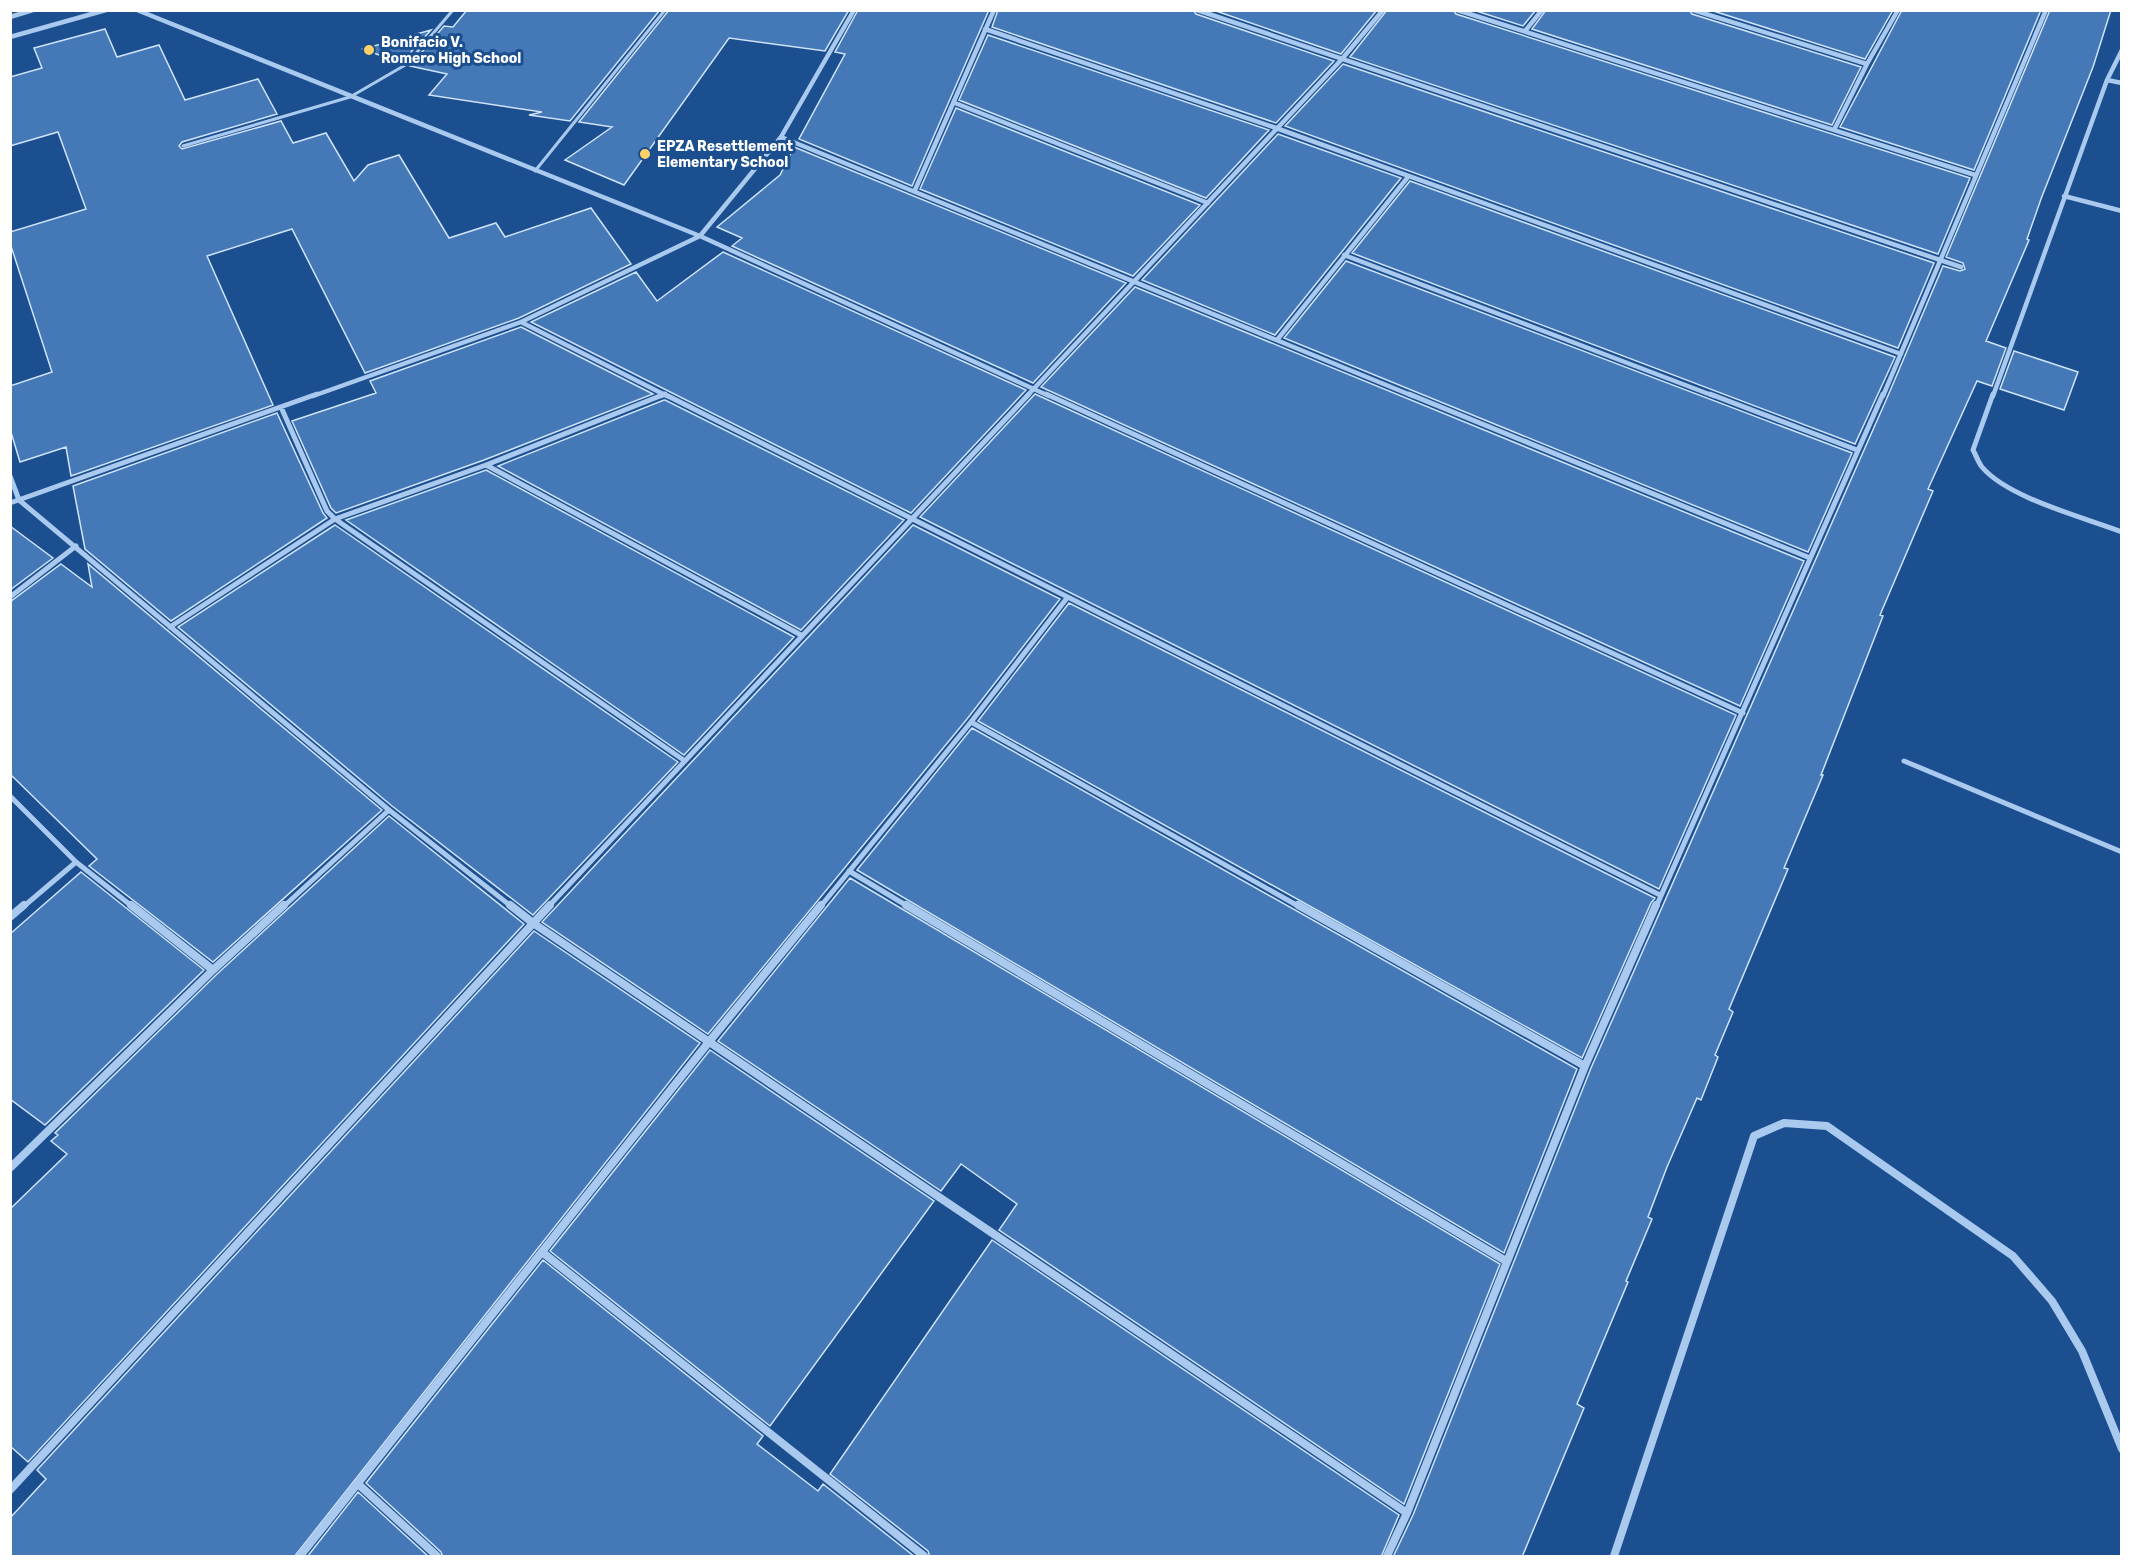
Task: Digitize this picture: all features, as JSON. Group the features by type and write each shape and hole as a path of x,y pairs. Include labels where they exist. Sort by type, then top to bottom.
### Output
{"street":[{"path":"10,17 33,10"},
{"path":"10,37 106,10"},
{"path":"137,10 700,236 1743,713"},
{"path":"10,503 521,322 700,236 781,137 854,10"},
{"path":"915,190 955,104 994,10"},
{"path":"1197,10 1961,267"},
{"path":"1212,15 1217,10"},
{"path":"10,1491 533,922 1208,203 1342,58 1383,10"},
{"path":"1457,10 1976,175"},
{"path":"1525,30 1542,10"},
{"path":"1693,10 1867,64"},
{"path":"1834,130 1867,64 1898,10"},
{"path":"1386,1557 1407,1513 1585,1066 1901,354 2046,10"},
{"path":"986,29 1276,128 1901,354"},
{"path":"2121,50 2107,80 2064,196 1973,450 1981,466 1997,480 2027,495 2121,532"},
{"path":"2107,80 2121,84"},
{"path":"955,104 1208,203"},
{"path":"781,137 1810,558"},
{"path":"1277,340 1408,177"},
{"path":"2064,196 2121,212"},
{"path":"1344,255 1857,450"},
{"path":"521,322 1660,895"},
{"path":"170,627 335,519 486,465 665,394"},
{"path":"281,407 327,511 335,519 685,760"},
{"path":"486,465 801,636"},
{"path":"10,476 19,500 388,810 533,922 708,1043 1407,1513"},
{"path":"10,597 76,546"},
{"path":"300,1557 708,1043 971,722 1067,598"},
{"path":"971,722 1585,1066"},
{"path":"1904,761 2121,852"},
{"path":"10,796 76,862 213,970"},
{"path":"10,1168 213,970 388,810"},
{"path":"10,917 76,862"},
{"path":"849,871 1506,1261"},
{"path":"1614,1557 1754,1136 1784,1123 1827,1126 2013,1256 2052,1301 2082,1352 2121,1449"},
{"path":"542,1252 924,1557"},
{"path":"358,1484 437,1557"}],"lane":[{"path":"183,146 350,97 407,64 453,10"},
{"path":"535,171 665,10"}],"building":[{"path":"467,10 660,10 570,121 529,115 542,112 429,95 447,74 410,66 444,26 453,27"},
{"path":"669,10 849,10 825,51 729,38 624,185 565,160 612,127 579,122"},
{"path":"858,10 989,10 912,186 799,139 845,54 835,52"},
{"path":"998,10 1193,10 1196,14 1334,61 1276,123 992,27"},
{"path":"1213,10 1377,10 1341,54"},
{"path":"1387,10 1453,10 1456,14 1970,178 1938,254 1350,57"},
{"path":"1473,10 1536,10 1523,26"},
{"path":"1546,10 1689,10 1692,14 1861,67 1832,125 1532,29"},
{"path":"1710,10 1893,10 1865,59"},
{"path":"1902,10 2041,10 1974,170 1840,127"},
{"path":"2050,10 2111,10 2093,67 2041,199 2027,239 2029,240 1986,341 2006,348 1992,386 1977,381 1928,489 1933,491 1880,615 1883,616 1821,775 1823,775 1784,868 1788,869 1729,1009 1733,1012 1715,1055 1718,1057 1701,1100 1697,1098 1667,1167 1648,1217 1652,1219 1577,1404 1584,1408 1522,1557 1393,1557 1413,1515 1591,1068 1943,266 1960,271 1965,269 1963,263 1946,257"},
{"path":"105,29 117,57 159,45 185,100 258,79 277,114 182,142 179,146 182,149 281,121 293,143 326,133 354,181 368,165 399,155 449,238 496,223 505,237 591,208 631,264 519,318 365,373 292,229 207,256 273,405 71,476 66,447 20,462 10,429 10,386 52,372 10,243 10,232 86,209 58,132 10,146 10,77 42,68 34,48"},
{"path":"431,30 401,63 363,49"},
{"path":"988,35 1269,130 1206,198 959,100"},
{"path":"1343,64 1934,263 1898,348 1285,126"},
{"path":"956,108 1200,205 1133,276 920,189"},
{"path":"1278,134 1401,178 1275,335 1142,280"},
{"path":"794,147 1126,283 1033,383 732,246 742,238 717,227 780,175"},
{"path":"1410,181 1895,357 1855,444 1352,253"},
{"path":"723,252 1026,390 911,513 531,322 636,272 657,301"},
{"path":"1346,261 1852,453 1808,552 1284,338"},
{"path":"1135,287 1804,561 1740,706 1041,387"},
{"path":"521,327 653,394 484,460 336,513 331,508 292,421 376,393 370,381"},
{"path":"2014,351 2078,372 2064,410 2000,389"},
{"path":"1035,394 1736,715 1659,889 920,517"},
{"path":"664,400 904,520 801,630 498,466"},
{"path":"277,413 327,518 171,621 85,549 73,486"},
{"path":"486,470 794,637 684,755 346,520"},
{"path":"335,525 678,762 533,915 392,806 178,627"},
{"path":"913,525 1060,599 967,719 708,1034 542,922"},
{"path":"10,526 53,558 10,590"},
{"path":"61,564 92,587 88,564 382,810 213,962 89,866 97,859 10,774 10,602"},
{"path":"1069,603 1655,898 1582,1058 978,721"},
{"path":"972,728 1577,1069 1504,1253 857,870"},
{"path":"389,816 524,924 28,1462 10,1446 10,1209 67,1154 51,1141 58,1135 55,1133 217,974"},
{"path":"81,872 204,970 45,1125 10,1099 10,934"},
{"path":"850,878 1500,1264 1404,1504 999,1230 1017,1204 961,1164 941,1191 718,1041"},
{"path":"534,931 700,1043 294,1557 10,1557 10,1518 46,1479 37,1470"},
{"path":"710,1050 934,1201 770,1426 550,1251"},
{"path":"992,1240 1399,1515 1381,1557 930,1557 928,1551 830,1474"},
{"path":"543,1260 763,1436 757,1444 818,1491 823,1484 915,1557 443,1557 441,1552 366,1483"},
{"path":"358,1492 429,1557 307,1557"}],"place":[{"name":"Bonifacio V. Romero High School","path":"369,50"},
{"name":"EPZA Resettlement Elementary School","path":"645,154"}]}
